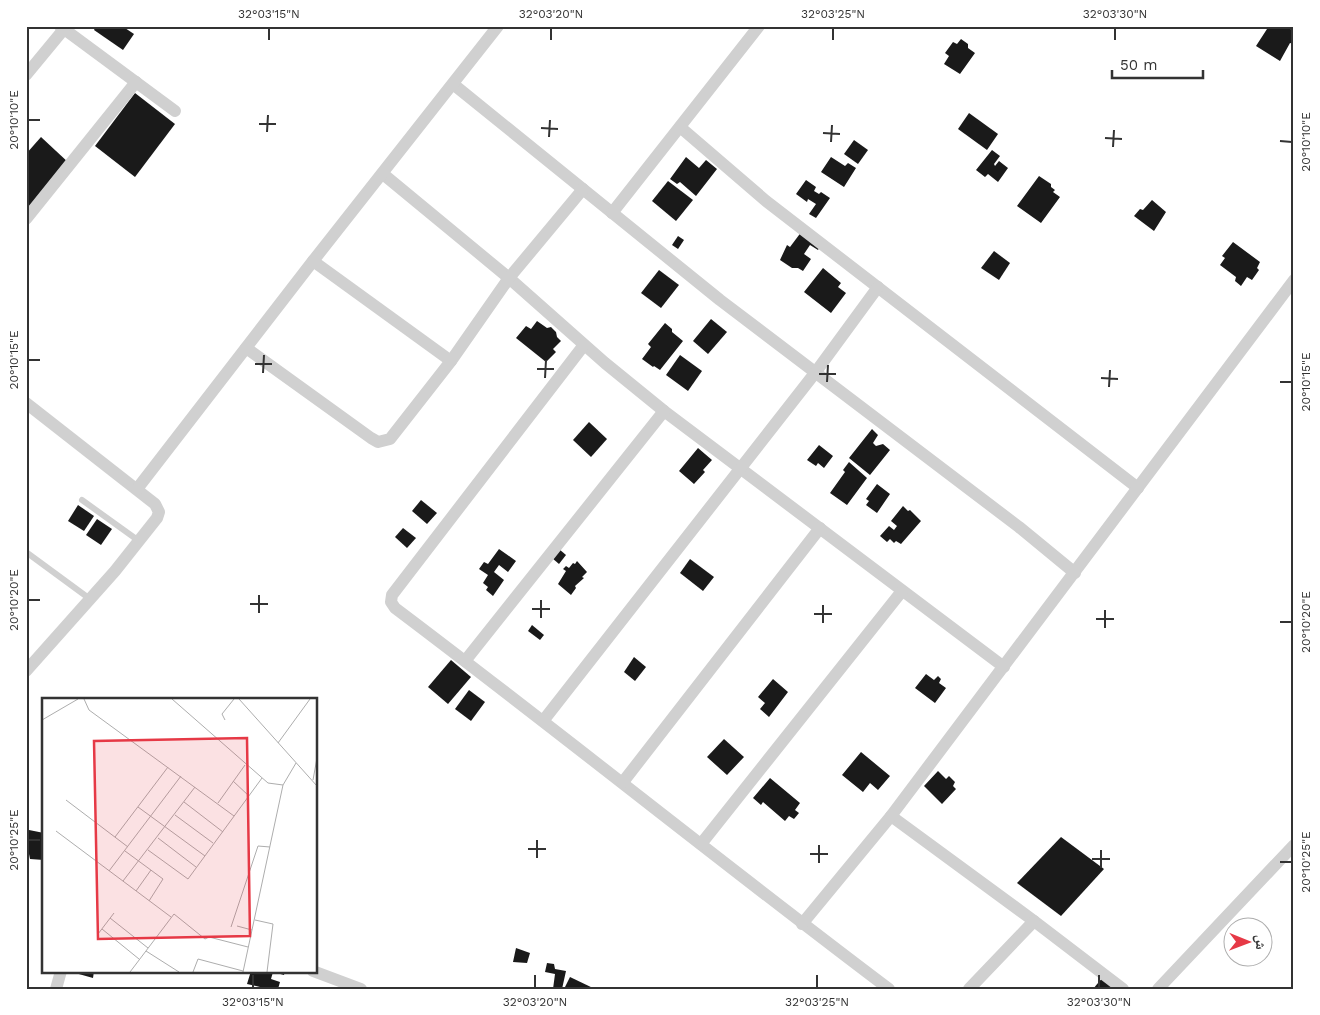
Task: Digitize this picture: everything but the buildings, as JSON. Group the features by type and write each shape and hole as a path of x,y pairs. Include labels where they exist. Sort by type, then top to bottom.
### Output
{"street":[{"path":"137,489 498,26"},
{"path":"612,213 759,26"},
{"path":"26,74 62,28 175,111"},
{"path":"26,219 136,82"},
{"path":"453,84 720,300 1019,527 1075,573"},
{"path":"680,127 766,201 1138,488"},
{"path":"383,174 509,278 584,345 664,411 741,467 902,592 1004,667"},
{"path":"246,348 378,442 390,439 451,361 509,278 583,189"},
{"path":"313,261 451,361"},
{"path":"802,924 891,816 1294,280"},
{"path":"543,721 815,373 878,287"},
{"path":"584,345 392,595 391,602 396,608 623,782 802,924 889,989"},
{"path":"26,403 137,489 155,504 158,512 157,518 139,541 26,671"},
{"path":"466,661 664,411"},
{"path":"623,782 820,528"},
{"path":"701,844 902,592"},
{"path":"891,816 1124,989"},
{"path":"1158,989 1294,844"},
{"path":"969,989 1034,921"},
{"path":"56,989 60,972"},
{"path":"316,972 361,989"}],"lane":[{"path":"82,500 139,541"},
{"path":"26,552 90,599"}]}
